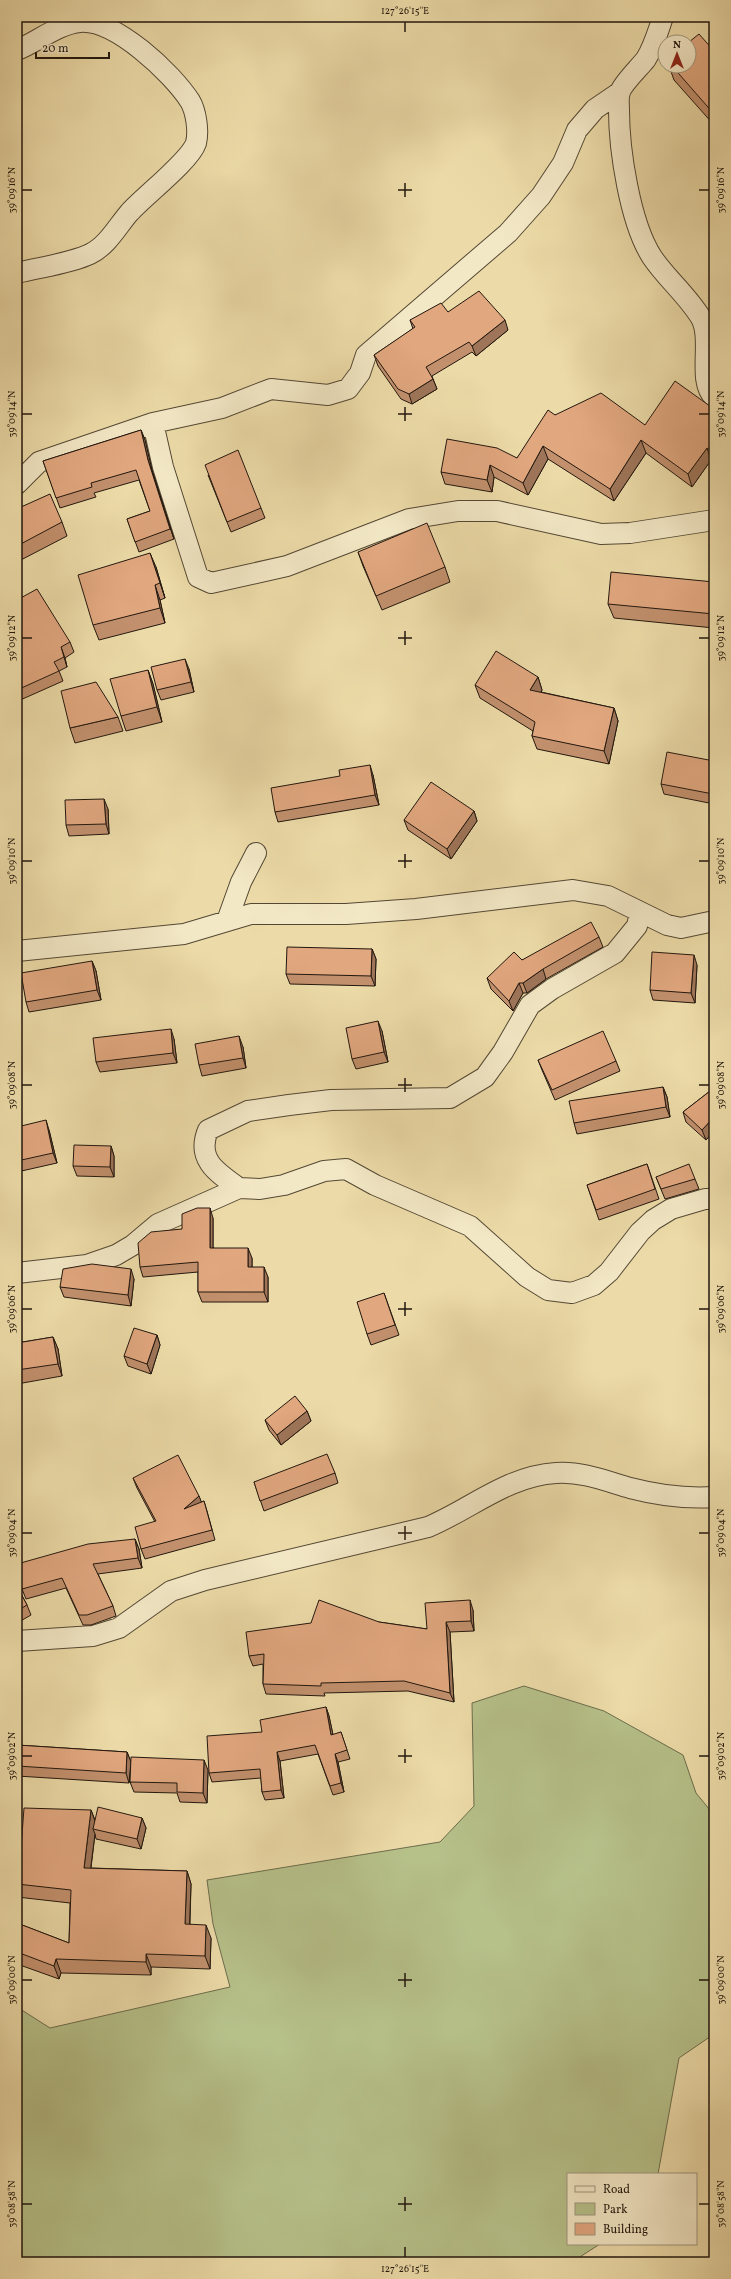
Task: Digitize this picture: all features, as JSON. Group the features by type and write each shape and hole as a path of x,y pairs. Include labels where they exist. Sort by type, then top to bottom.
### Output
{"street":[{"path":"17,484 39,462 153,423 222,408 271,389 328,395 348,389 360,373 366,355 508,233 537,201 563,163 577,130 595,109 620,92 646,57 655,42 663,17"},
{"path":"17,50 68,25 81,22 97,24 114,31 136,46 169,76 190,102 196,120 196,143 187,156 130,212 112,236 92,253 75,260 17,273"},
{"path":"620,92 619,136 625,174 637,222 651,256 708,323 706,373 709,392 714,397"},
{"path":"153,423 163,467 198,577 211,583 287,566 409,519 458,511 497,511 601,534 630,533 714,520"},
{"path":"227,921 241,882 256,853"},
{"path":"17,951 184,934 251,914 346,914 408,909 573,890 608,896 666,925 681,928 714,921"},
{"path":"239,1188 219,1174 206,1158 203,1142 208,1130 248,1111 289,1105 331,1100 450,1098 485,1077 504,1052 530,1006 552,989 615,953 637,926 640,912"},
{"path":"17,1273 87,1265 116,1255 132,1245 158,1224 239,1188 260,1189 284,1185 324,1171 346,1169 375,1185 470,1226 527,1277 548,1290 572,1293 594,1285 610,1272 640,1232 653,1220 671,1209 705,1199 714,1199"},
{"path":"17,1641 93,1636 119,1628 171,1591 205,1580 428,1527 447,1519 501,1487 533,1476 556,1473 592,1476 670,1497 714,1497"}],"green space":[{"path":"524,1686 604,1711 683,1755 696,1793 714,1815 714,2034 679,2058 658,2173 567,2173 567,2245 598,2245 572,2262 17,2262 17,2007 50,2028 230,1987 213,1924 207,1880 440,1842 474,1806 472,1703"}],"building":[{"path":"699,34 714,51 714,114 679,74 697,74 697,36"},
{"path":"479,291 505,320 472,346 469,342 426,367 433,379 409,394 398,389 374,355 415,327 410,320 441,303 448,312"},
{"path":"675,381 714,409 714,453 707,448 688,474 641,440 610,489 543,446 523,483 490,465 487,480 441,472 447,439 497,448 517,458 548,410 555,415 601,393 645,425"},
{"path":"141,430 148,460 170,529 135,542 127,519 150,511 136,470 91,483 92,487 56,498 43,461"},
{"path":"238,450 261,508 227,522 205,465"},
{"path":"50,494 62,522 17,546 17,502 21,507"},
{"path":"427,523 445,567 376,596 358,552"},
{"path":"150,553 160,583 155,585 160,608 93,625 78,575"},
{"path":"611,572 714,582 714,614 608,604"},
{"path":"37,589 70,642 61,647 64,657 54,662 59,671 17,690 17,600"},
{"path":"496,651 538,677 530,690 614,708 604,751 532,736 535,722 475,685"},
{"path":"185,659 191,682 157,690 151,667"},
{"path":"148,670 157,707 121,716 110,679"},
{"path":"96,682 118,717 70,728 61,691"},
{"path":"667,752 714,761 713,794 661,784"},
{"path":"370,765 375,795 275,812 271,788 340,776 339,770"},
{"path":"431,782 474,811 447,849 404,820"},
{"path":"104,799 106,824 66,825 65,800"},
{"path":"591,922 599,937 543,969 523,983 519,983 509,1001 487,978 514,952 522,960"},
{"path":"287,947 372,949 371,976 286,974"},
{"path":"652,952 694,955 691,993 650,990"},
{"path":"92,961 97,990 26,1002 21,973"},
{"path":"378,1021 384,1052 352,1059 346,1028"},
{"path":"171,1029 173,1053 96,1062 93,1038"},
{"path":"603,1031 616,1061 552,1090 538,1060"},
{"path":"239,1036 243,1058 199,1065 195,1044"},
{"path":"663,1087 666,1107 574,1123 569,1101"},
{"path":"714,1088 714,1117 702,1130 683,1112"},
{"path":"46,1120 53,1153 17,1161 17,1127"},
{"path":"74,1145 111,1146 110,1167 73,1166"},
{"path":"647,1164 655,1189 596,1210 587,1185"},
{"path":"689,1164 695,1179 661,1189 656,1177"},
{"path":"197,1208 210,1208 210,1248 248,1248 248,1267 264,1267 264,1292 198,1292 198,1262 140,1267 138,1243 151,1232 182,1229 182,1214"},
{"path":"92,1264 131,1269 128,1295 60,1287 63,1269"},
{"path":"384,1293 395,1325 367,1334 357,1302"},
{"path":"134,1328 157,1335 147,1364 124,1356"},
{"path":"53,1337 58,1364 17,1370 17,1343"},
{"path":"295,1396 307,1411 277,1435 265,1420"},
{"path":"327,1454 335,1473 260,1501 254,1482"},
{"path":"178,1455 199,1496 184,1509 204,1501 212,1530 141,1549 135,1527 156,1521 133,1478"},
{"path":"135,1539 138,1558 93,1564 113,1606 87,1615 79,1615 62,1578 22,1589 17,1564 88,1544"},
{"path":"17,1586 27,1605 17,1611"},
{"path":"319,1600 379,1622 427,1629 425,1603 470,1600 471,1621 446,1622 450,1693 404,1681 321,1683 321,1686 263,1684 264,1654 249,1656 246,1632 311,1623"},
{"path":"326,1707 331,1735 341,1732 347,1750 335,1754 341,1783 330,1786 315,1745 277,1752 281,1790 262,1792 260,1769 209,1773 207,1736 262,1732 260,1720"},
{"path":"17,1745 127,1752 126,1773 17,1766"},
{"path":"131,1757 204,1760 203,1793 177,1792 177,1783 130,1782"},
{"path":"98,1807 142,1818 137,1839 93,1829"},
{"path":"24,1808 91,1810 84,1868 187,1871 185,1924 206,1925 205,1956 146,1954 146,1962 56,1959 54,1966 17,1952 17,1923 69,1943 71,1890 17,1884 17,1848 21,1848"}]}
